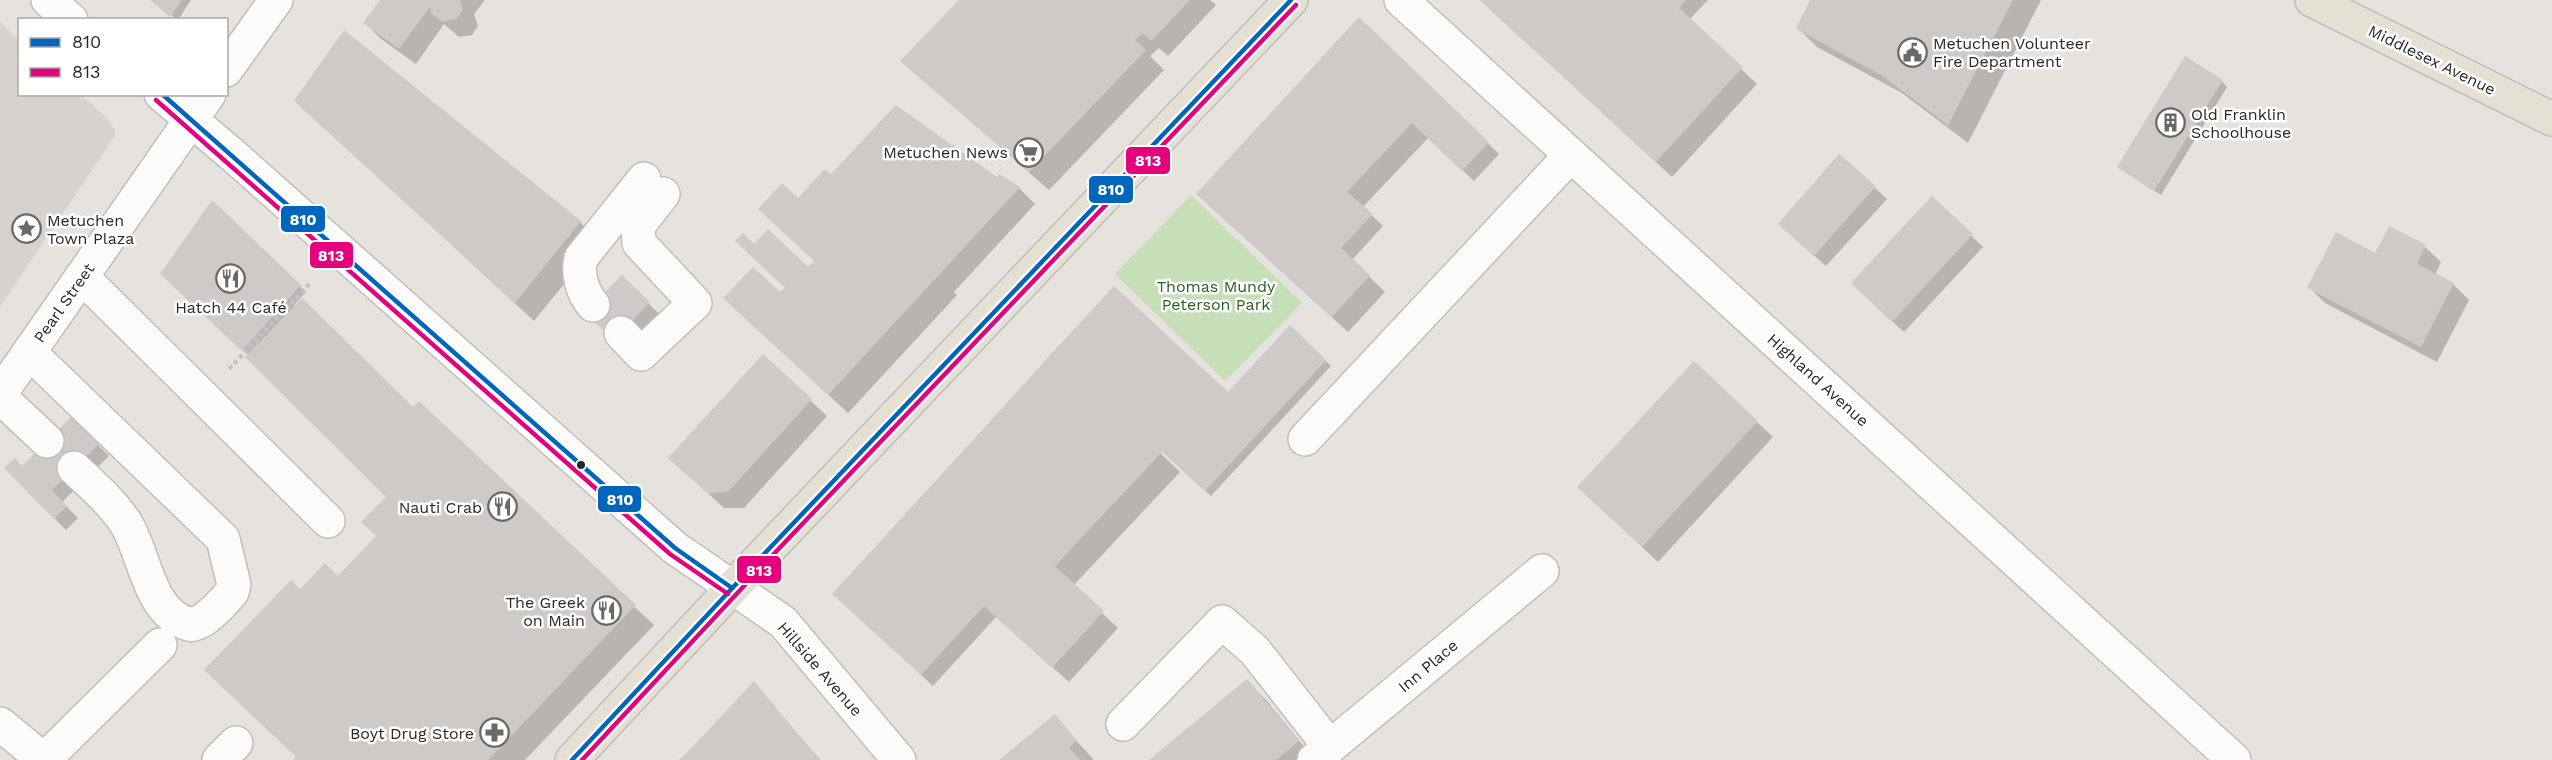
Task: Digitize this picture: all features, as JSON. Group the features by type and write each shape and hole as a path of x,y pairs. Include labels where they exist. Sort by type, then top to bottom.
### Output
{"main road":[{"path":"572,760 732,588 1291,0"},
{"name":"Middlesex Avenue","path":"2312,0 2552,119"}],"street":[{"path":"48,0 69,18"},
{"path":"228,67 276,0"},
{"name":"Highland Avenue","path":"1401,0 2234,760"},
{"name":"Hillside Avenue","path":"167,96 200,107 675,548 783,622 899,760"},
{"name":"Pearl Street","path":"0,395 200,107"},
{"path":"1305,439 1571,155"},
{"path":"593,305 582,285 579,268 581,258 653,186 638,226 639,243 695,303 641,354 621,333"},
{"path":"82,277 328,520"},
{"path":"29,352 223,539 234,585 232,592 200,623 190,625 175,616 159,601 126,524 111,503 74,468"},
{"path":"0,395 46,441"},
{"name":"Inn Place","path":"1322,753 1542,571"},
{"path":"1123,724 1222,622 1255,651 1322,753"},
{"path":"0,724 44,760 160,645"}],"path":[{"path":"203,397 310,282"}],"green space":[{"name":"Thomas Mundy Peterson Park","path":"1191,195 1302,303 1225,381 1115,274"}],"shaded area":[{"name":"Metuchen Town Plaza","path":"0,22 18,39 18,96 82,96 107,118 115,130 114,137 0,307"}],"building":[{"path":"150,0 182,0 170,17"},
{"path":"380,0 460,0 463,10 456,19 442,22 432,14 430,7 399,49 363,23"},
{"path":"959,0 1190,0 1151,41 1142,33 1135,40 1146,50 1029,172 900,61"},
{"path":"1480,0 1686,0 1679,8 1743,67 1656,162"},
{"name":"Metuchen Volunteer Fire Department","path":"1810,0 2013,0 1948,125 1881,75 1796,29"},
{"path":"1359,17 1489,142 1462,171 1412,123 1347,192 1373,214 1341,248 1370,275 1332,317 1196,194"},
{"path":"344,30 581,221 515,303 294,101"},
{"name":"Old Franklin Schoolhouse","path":"2185,56 2223,80 2154,191 2117,167"},
{"path":"896,105 997,177 999,174 1020,187 828,395 723,298 753,267 780,292 785,288 735,241 743,233 754,244 768,229 808,267 814,261 758,209 782,183 798,198 825,169 831,174"},
{"path":"1839,154 1876,186 1814,256 1778,224"},
{"path":"1932,196 1973,234 1892,322 1851,283"},
{"name":"Hatch 44 Café","path":"212,200 301,285 242,351 160,274"},
{"path":"2389,226 2426,245 2417,264 2454,283 2421,347 2307,288 2336,232 2375,253"},
{"path":"622,275 650,302 614,340 585,313"},
{"path":"1114,286 1228,392 1290,325 1326,360 1205,491 1162,452 1055,566 1104,611 1052,668 984,606 921,675 832,594"},
{"path":"302,298 413,407 419,401 636,605 488,760 293,760 296,757 204,670 291,580 300,589 325,563 338,576 376,536 361,522 386,497 245,357"},
{"path":"763,354 812,399 728,492 707,493 668,458"},
{"path":"1694,361 1758,421 1642,547 1577,487"},
{"path":"72,416 99,444 52,490 67,506 54,519 4,468 15,458 22,466"},
{"path":"1247,679 1299,741 1276,760 1149,760"},
{"path":"754,681 819,760 679,760 689,751"},
{"path":"1055,714 1077,741 1069,747 1080,760 999,760"}],"transit line":[{"name":"810","path":"572,760 765,553 1291,0"},
{"name":"813","path":"582,760 770,558 1296,5"},
{"name":"810","path":"164,96 675,548 732,588"},
{"name":"813","path":"156,100 670,554 728,594"}],"place":[{"name":"Metuchen Volunteer Fire Department","path":"1912,52"},
{"name":"Old Franklin Schoolhouse","path":"2170,123"},
{"name":"Metuchen News","path":"1029,152"},
{"name":"Metuchen Town Plaza","path":"26,229"},
{"name":"Hatch 44 Café","path":"231,279"},
{"name":"Nauti Crab","path":"503,507"},
{"name":"The Greek on Main","path":"606,611"},
{"name":"Boyt Drug Store","path":"495,733"}]}
